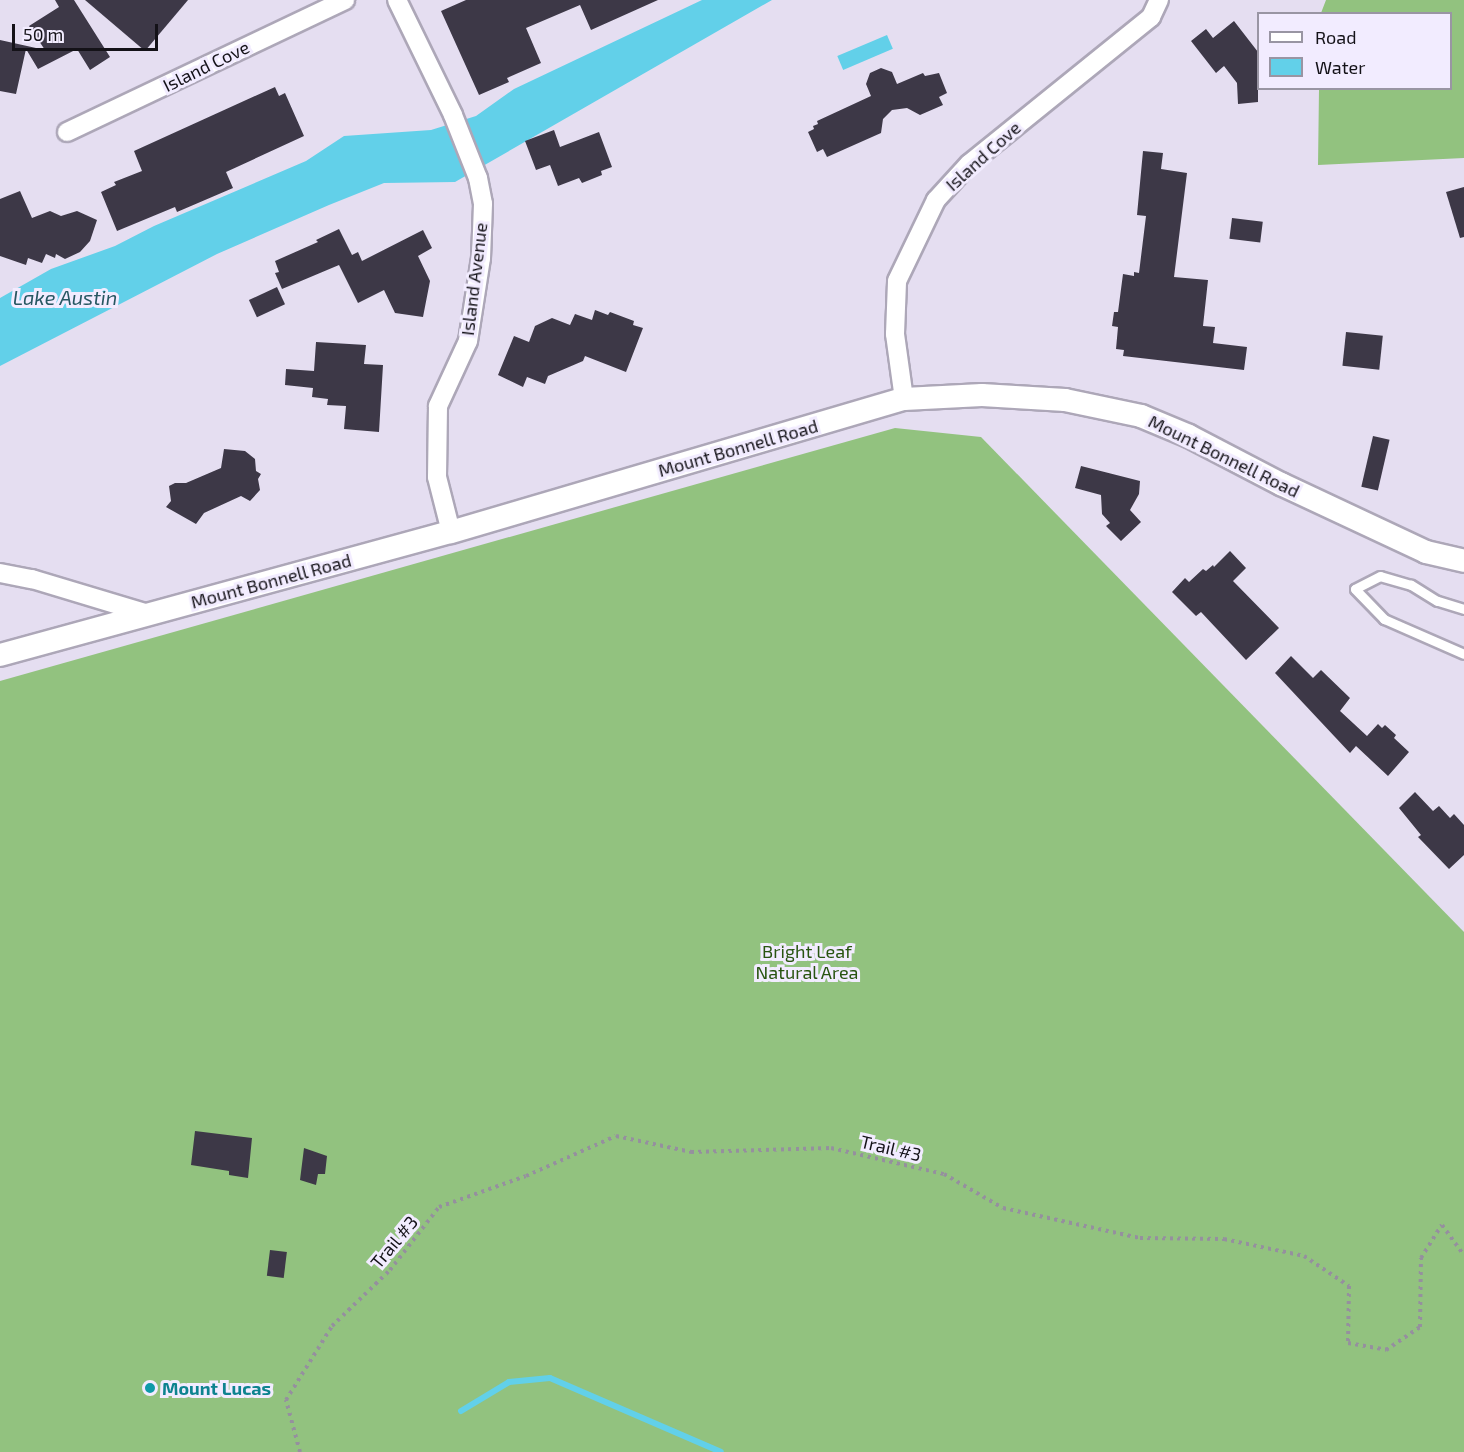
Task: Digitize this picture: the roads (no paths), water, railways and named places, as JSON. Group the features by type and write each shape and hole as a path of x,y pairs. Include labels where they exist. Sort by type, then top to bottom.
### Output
{"street":[{"name":"Island Cove","path":"67,132 345,0"},
{"name":"Island Avenue","path":"397,0 453,115 478,178 483,204 481,258 468,341 438,406 437,477 451,532"},
{"name":"Island Cove","path":"904,399 896,334 897,281 936,200 969,164 1151,17 1159,0"},
{"name":"Mount Bonnell Road","path":"0,655 451,532 904,399 982,395 1065,400 1141,416 1190,436 1281,484 1426,552 1464,561"},
{"path":"0,573 32,579 148,615"}],"lane":[{"path":"1464,609 1437,601 1411,585 1380,576 1355,589 1384,619 1464,654"}],"water":[{"name":"Lake Austin","path":"702,0 772,0 455,182 384,183 329,205 217,254 0,366 0,298 51,269 115,246 154,226 306,161 344,136 431,130 476,116 514,89"},
{"path":"887,35 893,49 843,70 837,56"}],"waterway":[{"path":"461,1411 509,1382 550,1378 721,1452"}],"place":[{"name":"Mount Lucas","path":"150,1388"}],"park label":[{"name":"Bright Leaf Natural Area","path":"807,962"}]}
